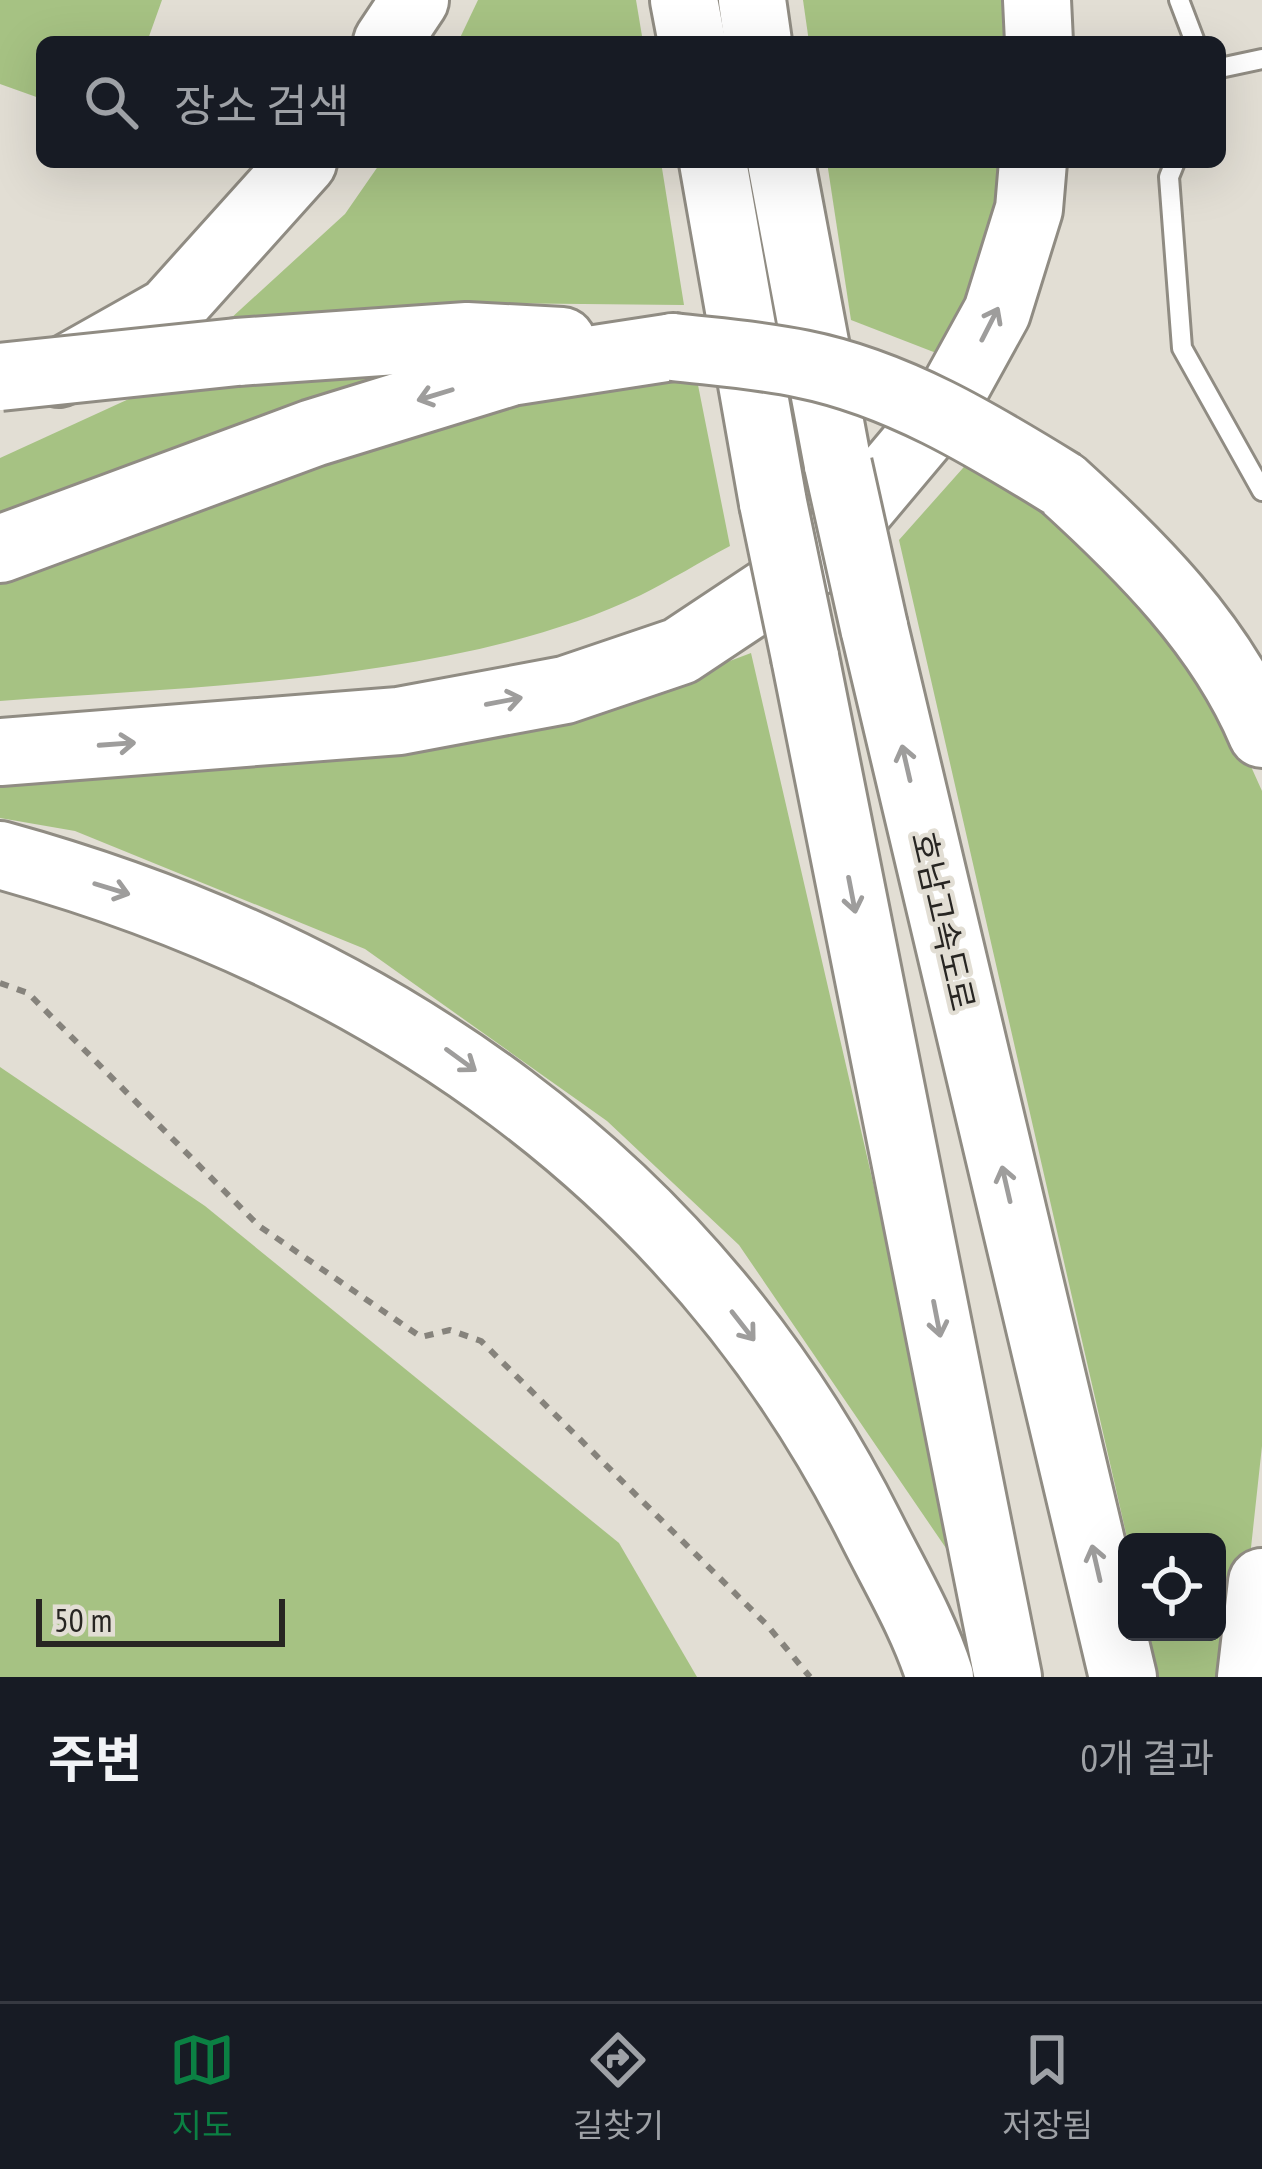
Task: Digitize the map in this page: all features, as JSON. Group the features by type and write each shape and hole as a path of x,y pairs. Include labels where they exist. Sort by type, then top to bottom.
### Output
{"highway":[{"path":"391,36 415,0"},
{"path":"684,0 691,36"},
{"path":"752,0 757,36"},
{"path":"1037,0 1039,36"},
{"path":"0,406 169,311 298,168"},
{"path":"714,168 773,502 1008,1677"},
{"name":"호남고속도로","path":"782,168 874,627 1123,1677"},
{"path":"0,752 399,721 565,690 680,651 817,560 943,410 998,312 1029,209 1032,168"},
{"path":"0,377 236,352 467,337 673,347 803,364 876,386 961,422 1062,484 1156,569 1251,707 1262,734"},
{"path":"0,549 313,433 511,372 673,347"},
{"path":"0,855 158,903 313,971 433,1040 540,1117 650,1214 749,1332 839,1466 940,1677"},
{"path":"1251,1677 1262,1582"}],"lane":[{"path":"1179,0 1193,36"},
{"path":"1226,67 1262,59"},
{"path":"1173,168 1169,177 1182,348 1262,491"}],"path":[{"path":"0,983 28,994 259,1226 421,1337 450,1330 481,1341 767,1625 810,1677"}],"green space":[{"path":"0,0 162,0 149,36 36,36 36,97 0,84"},
{"path":"478,0 636,0 642,36 461,36"},
{"path":"803,0 1022,0 1027,36 808,36"},
{"path":"377,168 662,168 684,305 469,303 229,320 345,214"},
{"path":"828,168 1025,168 962,363 851,320"},
{"path":"447,351 0,526 0,458 155,387"},
{"path":"566,376 697,380 730,546 641,595 570,624 493,646 327,675 0,701 0,569"},
{"path":"971,459 1078,525 1213,682 1262,791 1262,1446 1237,1677 1158,1677 1150,1641 1226,1641 1226,1533 1126,1533 899,540"},
{"path":"751,653 963,1573 739,1245 607,1121 365,949 75,831 0,818 0,766 581,717"},
{"path":"0,1067 205,1206 619,1543 697,1677 0,1677"}]}
